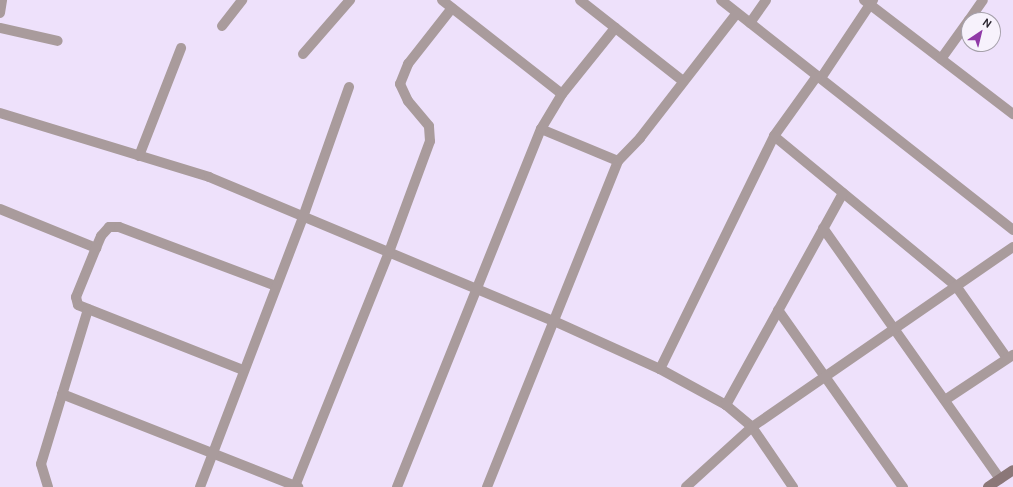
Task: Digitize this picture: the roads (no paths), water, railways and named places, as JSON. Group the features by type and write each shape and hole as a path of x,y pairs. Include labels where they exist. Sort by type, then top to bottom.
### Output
{"main road":[{"path":"988,487 1013,470"}],"street":[{"path":"0,13 2,0"},
{"path":"222,26 242,0"},
{"path":"303,54 350,0"},
{"path":"442,0 562,94"},
{"path":"580,0 683,81"},
{"path":"721,0 1013,230"},
{"path":"750,23 766,0"},
{"path":"975,12 983,0"},
{"path":"660,369 774,136 819,77 869,2 1013,114"},
{"path":"62,394 297,486 389,252 430,141 429,126 408,101 400,84 408,64 452,8"},
{"path":"487,487 618,161 640,138 737,13"},
{"path":"0,28 58,41"},
{"path":"397,487 541,129 562,94 615,28"},
{"path":"941,59 961,31"},
{"path":"139,156 182,48"},
{"path":"200,487 211,453 303,216 349,87"},
{"path":"0,113 209,177 554,321 660,369 726,405 752,427 793,487"},
{"path":"541,129 618,161"},
{"path":"774,136 956,286 1010,356 945,400"},
{"path":"726,405 843,193"},
{"path":"0,208 96,248"},
{"path":"243,370 88,309 78,304 76,297 101,236 109,227 119,227 276,286"},
{"path":"824,228 1000,479"},
{"path":"686,487 752,427 1013,247"},
{"path":"48,487 41,464 88,309"},
{"path":"778,310 902,487"}]}
